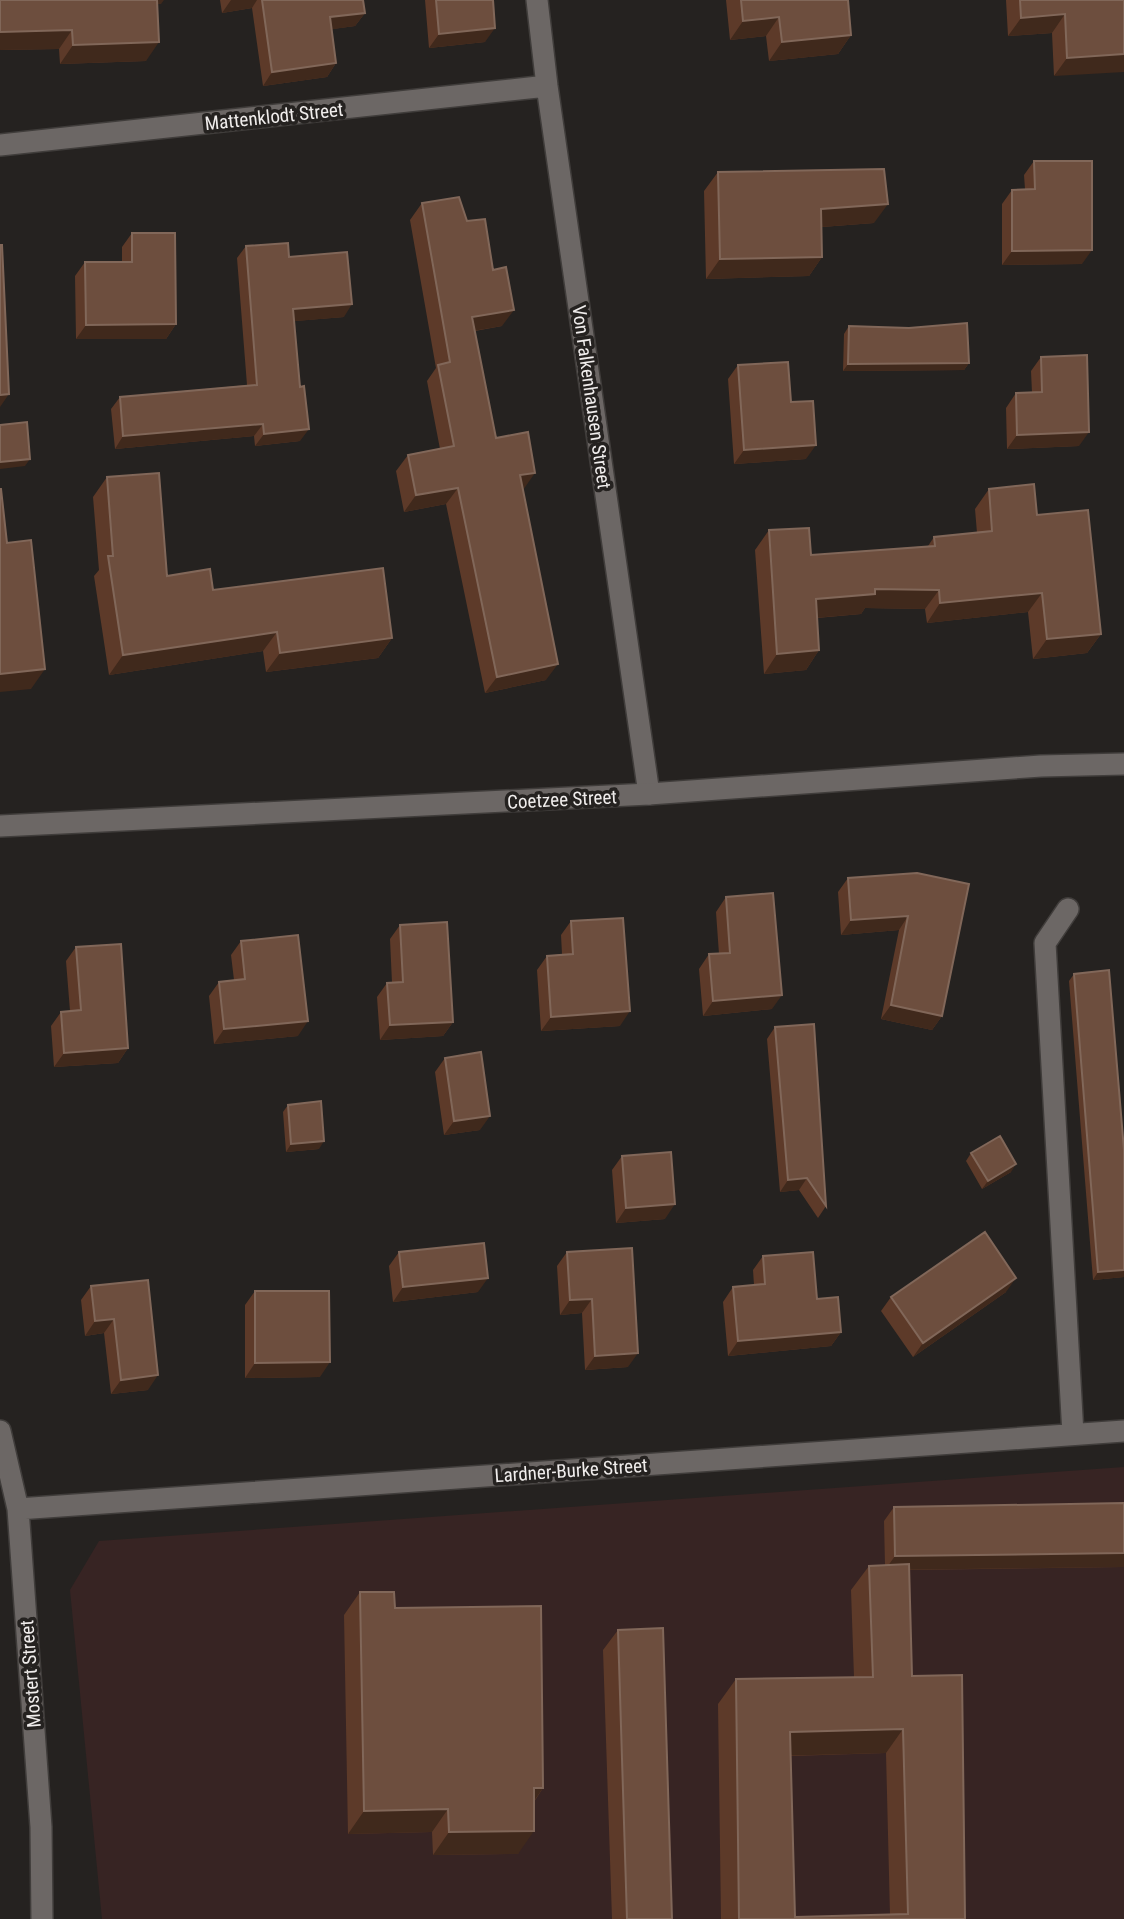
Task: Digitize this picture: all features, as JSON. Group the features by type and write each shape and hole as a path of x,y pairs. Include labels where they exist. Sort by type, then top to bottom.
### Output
{"street":[{"name":"Von Falkenhausen Street","path":"537,0 547,86 649,794"},
{"name":"Mattenklodt Street","path":"0,145 547,86"},
{"name":"Coetzee Street","path":"0,826 649,794 1041,766 1124,764"},
{"path":"1068,909 1045,943 1073,1434"},
{"name":"Mostert Street","path":"0,1431 18,1509 41,1827 42,1919"},
{"name":"Lardner-Burke Street","path":"18,1509 1124,1431"}],"shaded area":[{"path":"1124,1467 1124,1919 102,1919 70,1590 99,1541"}],"building":[{"path":"0,0 157,0 159,42 73,45 72,30 0,32"},
{"path":"262,0 363,0 365,13 330,17 336,63 272,72"},
{"path":"436,0 493,0 495,28 439,34"},
{"path":"741,0 848,0 851,35 782,42 779,17 743,21"},
{"path":"1020,0 1124,0 1124,54 1067,58 1065,14 1021,18"},
{"path":"1034,161 1092,161 1092,250 1012,251 1012,190 1035,189"},
{"path":"884,169 888,204 821,209 822,257 720,259 718,172"},
{"path":"459,197 467,221 485,219 493,270 506,267 514,310 472,317 496,438 528,432 535,473 520,475 558,664 497,677 458,488 416,495 408,455 454,446 438,365 450,362 422,203"},
{"path":"132,233 175,233 176,324 86,325 85,262 132,262"},
{"path":"288,243 289,257 347,252 352,304 293,309 300,387 304,386 309,429 264,434 263,424 123,436 120,397 257,385 246,246"},
{"path":"0,245 9,394 0,395"},
{"path":"967,323 969,363 848,364 849,326 909,328"},
{"path":"1087,355 1089,432 1017,435 1016,393 1042,392 1041,357"},
{"path":"788,362 791,402 813,401 816,445 744,450 738,365"},
{"path":"27,422 30,459 0,462 0,425"},
{"path":"159,473 167,576 210,569 213,590 383,568 392,638 280,653 277,632 123,655 108,556 113,556 107,477"},
{"path":"1034,484 1037,515 1088,510 1101,634 1047,639 1042,593 940,603 939,590 875,589 875,594 816,599 819,650 777,654 769,530 809,528 811,555 935,546 934,537 992,531 989,489"},
{"path":"0,489 7,543 31,540 45,669 0,674"},
{"path":"917,873 969,884 942,1016 891,1005 908,916 851,920 848,878"},
{"path":"773,893 782,995 713,1001 709,954 730,953 726,897"},
{"path":"623,918 630,1011 551,1017 547,956 573,954 571,921"},
{"path":"447,922 453,1022 390,1025 387,983 403,982 400,925"},
{"path":"298,935 308,1021 224,1029 219,982 245,979 241,941"},
{"path":"121,944 128,1048 64,1053 61,1012 81,1010 76,947"},
{"path":"1109,970 1124,1150 1124,1270 1098,1272 1074,974"},
{"path":"814,1024 826,1206 807,1178 788,1180 775,1027"},
{"path":"481,1052 490,1116 454,1121 445,1058"},
{"path":"321,1101 324,1141 291,1144 288,1105"},
{"path":"1000,1136 1016,1164 988,1181 971,1153"},
{"path":"671,1152 675,1204 626,1208 622,1156"},
{"path":"985,1232 1016,1278 923,1343 891,1297"},
{"path":"484,1243 488,1278 403,1287 399,1252"},
{"path":"632,1248 638,1353 595,1356 592,1299 570,1300 567,1252"},
{"path":"813,1252 817,1299 838,1297 841,1332 738,1341 733,1287 765,1284 763,1256"},
{"path":"148,1280 158,1375 121,1380 114,1319 95,1321 91,1286"},
{"path":"255,1291 329,1291 330,1362 255,1363"},
{"path":"1124,1503 1124,1553 895,1556 894,1507"},
{"path":"909,1564 912,1676 962,1675 965,1919 739,1919 736,1679 873,1677 869,1566","holes":["903,1729 908,1914 795,1917 790,1732"]},
{"path":"360,1592 394,1592 395,1608 541,1606 543,1788 534,1788 534,1831 449,1832 448,1809 364,1811"},
{"path":"663,1628 672,1919 627,1919 618,1630"}]}
